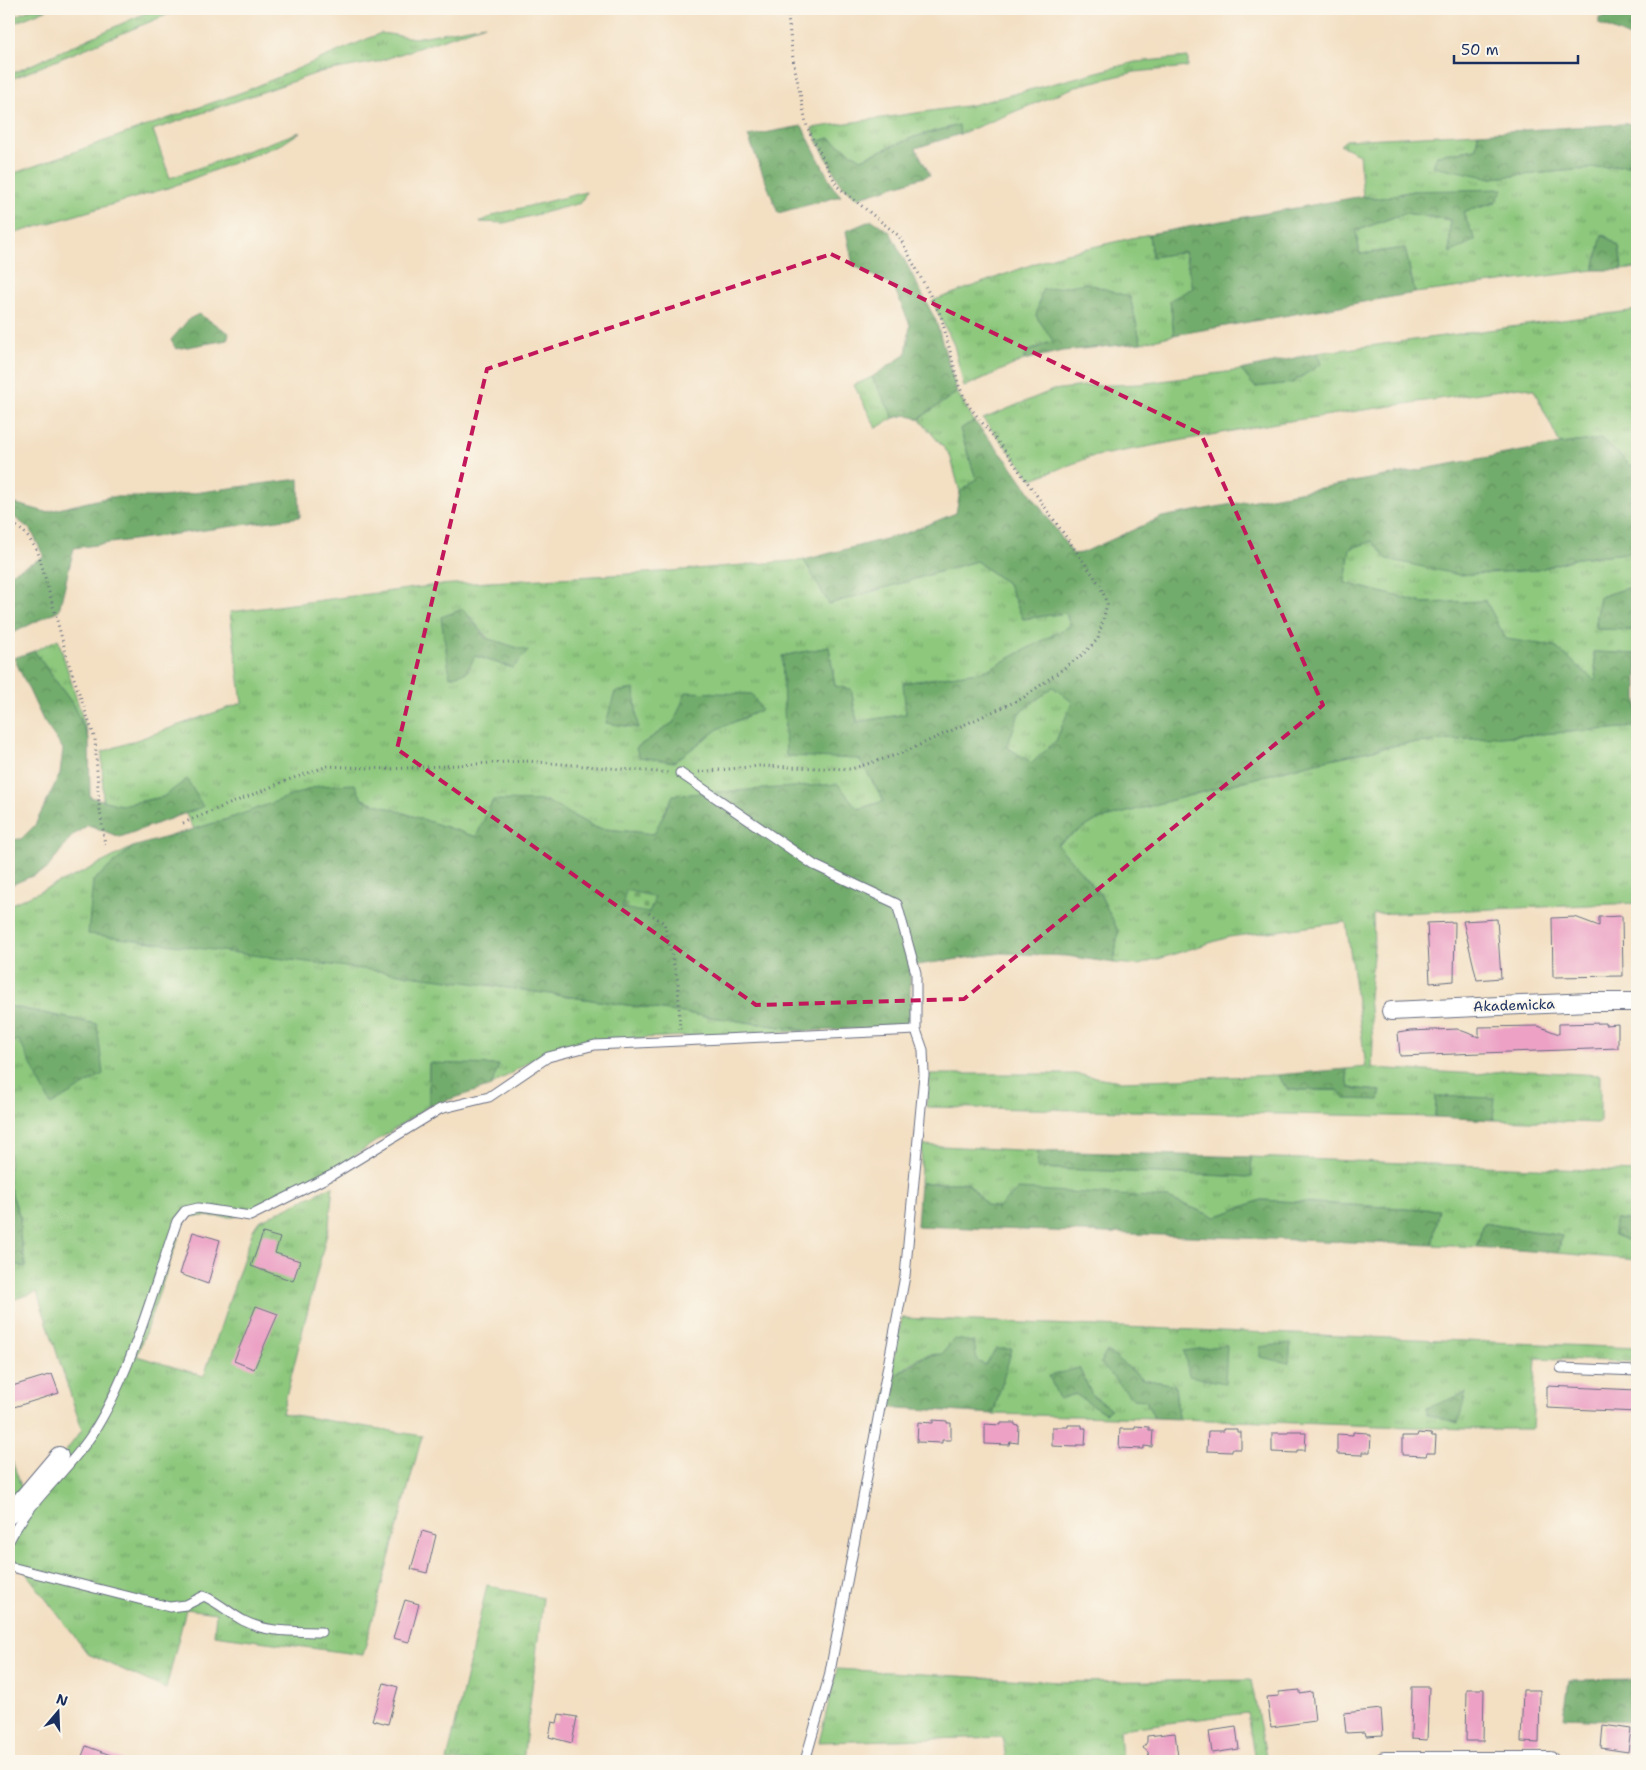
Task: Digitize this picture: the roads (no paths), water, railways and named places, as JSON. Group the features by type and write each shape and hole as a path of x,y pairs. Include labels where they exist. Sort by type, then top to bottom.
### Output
{"street":[{"name":"Akademicka","path":"1391,1010 1589,1002 1637,1002"},
{"path":"9,1515 59,1456"},
{"path":"1384,1761 1550,1761"}],"lane":[{"path":"680,773 814,864 897,904 916,973 916,1030 923,1050 924,1075 906,1276 829,1677 805,1761"},
{"path":"9,1541 35,1502 90,1437 106,1410 127,1364 177,1221 185,1211 198,1208 250,1216 332,1176 440,1109 488,1097 548,1057 595,1045 916,1030"},
{"path":"1560,1368 1637,1370"},
{"path":"9,1564 11,1567 116,1595 170,1607 186,1605 204,1596 221,1604 244,1621 278,1630 321,1632"}]}
